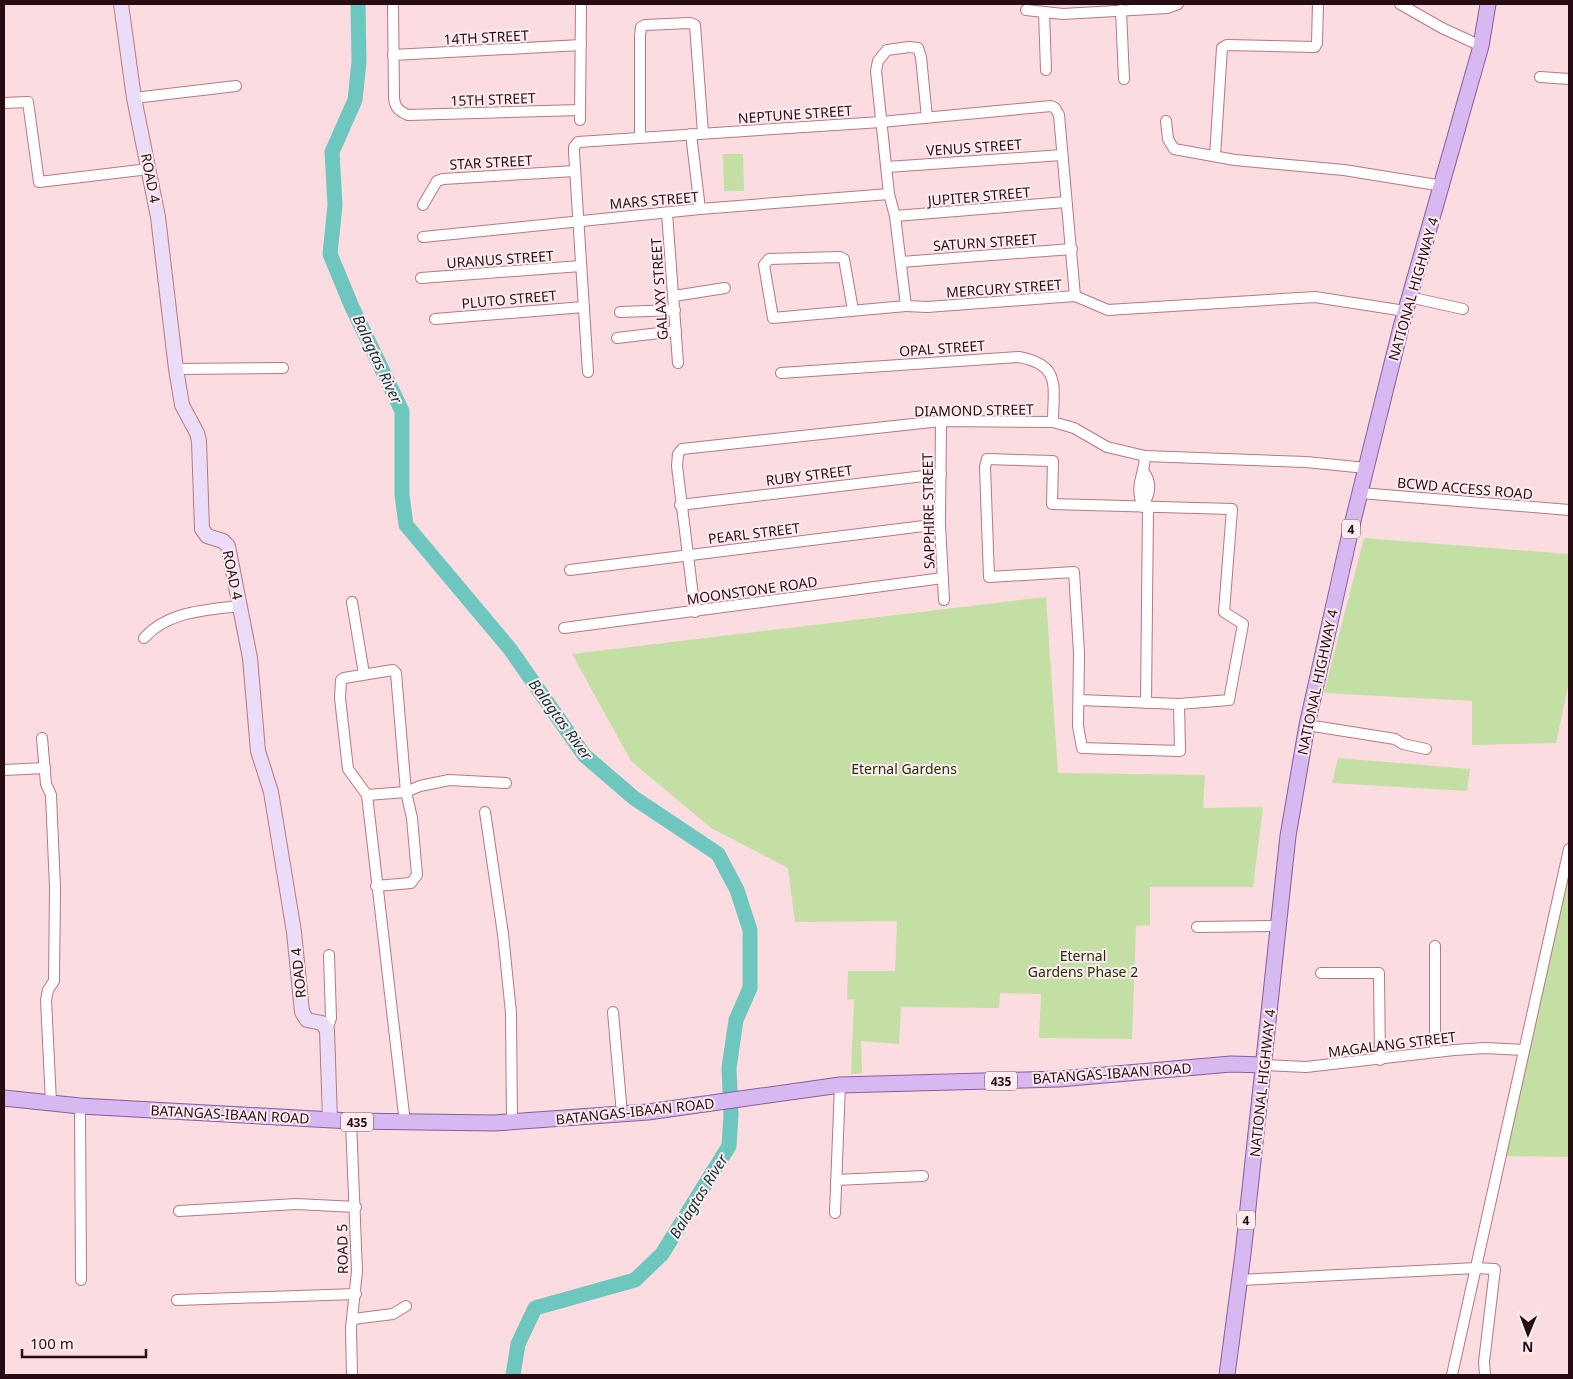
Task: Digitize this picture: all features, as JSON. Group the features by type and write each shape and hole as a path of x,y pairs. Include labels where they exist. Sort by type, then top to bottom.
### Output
{"main road":[{"name":"NATIONAL HIGHWAY 4","path":"1227,1375 1240,1280 1288,836 1307,725 1360,493 1409,296 1481,46 1488,4"},
{"name":"BATANGAS-IBAAN ROAD","path":"4,1098 80,1106 330,1120 405,1123 512,1123 622,1114 710,1104 840,1085 1059,1079 1232,1064 1264,1065"}],"street":[{"name":"ROAD 4","path":"121,4 134,98 158,217 176,370 182,405 197,433 199,441 202,529 207,536 227,544 253,680 258,751 271,792 294,932 302,1012 307,1020 322,1023 327,1030"},
{"path":"393,4 393,55"},
{"path":"581,4 581,45"},
{"path":"1026,10 1044,12 1063,9 1121,10 1167,8 1178,4"},
{"path":"1215,156 1222,48 1227,45 1315,47 1318,4"},
{"path":"1400,4 1442,28 1481,46"},
{"path":"1121,10 1124,79"},
{"path":"1044,12 1046,70"},
{"path":"640,137 640,36 641,27 645,25 690,23 695,25 703,133"},
{"name":"14TH STREET","path":"393,55 581,45"},
{"name":"15TH STREET","path":"393,55 395,105 408,116 580,115 581,45"},
{"path":"906,306 895,216 889,194 876,71 878,60 887,50 910,47 918,48 921,57 927,118"},
{"path":"1540,77 1569,79"},
{"path":"134,98 236,86"},
{"path":"4,103 28,102 39,182 94,178 149,169"},
{"name":"NEPTUNE STREET","path":"588,372 575,171 574,147 578,142 881,122 1051,106 1055,108 1058,115 1075,296"},
{"path":"1166,121 1168,139 1174,149 1215,156 1344,170 1442,186"},
{"path":"691,134 700,209"},
{"name":"VENUS STREET","path":"887,167 1062,155"},
{"name":"STAR STREET","path":"423,205 437,181 443,179 575,171"},
{"name":"MARS STREET","path":"423,237 700,209 889,194"},
{"name":"JUPITER STREET","path":"895,216 1066,202"},
{"name":"GALAXY STREET","path":"666,213 678,363"},
{"name":"SATURN STREET","path":"901,262 1072,249"},
{"name":"MERCURY STREET","path":"853,310 844,259 840,257 769,259 766,262 764,266 773,318 906,306 927,307 1075,296 1108,310 1315,298 1405,312"},
{"name":"URANUS STREET","path":"421,278 581,266"},
{"path":"674,296 725,288"},
{"path":"1409,296 1463,309"},
{"name":"PLUTO STREET","path":"435,319 584,307"},
{"path":"620,312 675,310"},
{"path":"617,338 676,331"},
{"name":"OPAL STREET","path":"781,373 1019,357 1035,360 1048,369 1053,380 1053,422"},
{"path":"176,370 283,368"},
{"name":"DIAMOND STREET","path":"695,612 676,466 682,449 941,421 1053,422 1074,428 1107,447 1145,456 1306,462 1366,468"},
{"name":"SAPPHIRE STREET","path":"941,421 940,524 944,600"},
{"path":"1145,456 1144,472 1139,480 1138,493 1145,507 1146,703"},
{"path":"1080,700 1179,704 1229,700 1243,624 1224,612 1232,509 1052,504 1053,461 987,459 985,467 988,575 993,578 1074,572 1080,700 1078,726 1082,748 1180,752 1179,704"},
{"name":"RUBY STREET","path":"680,505 941,474"},
{"name":"BCWD ACCESS ROAD","path":"1360,493 1569,510"},
{"name":"PEARL STREET","path":"570,570 940,524"},
{"name":"MOONSTONE ROAD","path":"564,628 943,578"},
{"path":"352,602 364,674"},
{"path":"144,638 156,626 172,618 197,611 240,606"},
{"path":"376,886 410,883 417,875 412,818 406,792 396,673 393,670 364,674 341,680 340,698 348,769 367,795 376,886 405,1123"},
{"path":"1307,725 1395,739 1403,744 1426,749"},
{"path":"42,738 46,784 51,795 55,888 54,981 48,990 46,1000 51,1102"},
{"path":"4,770 45,768"},
{"path":"367,795 406,792 420,786 449,780 506,783"},
{"path":"485,812 503,934 511,1013 512,1123"},
{"path":"1452,1375 1569,849"},
{"path":"1197,927 1279,926"},
{"path":"1435,946 1435,1052"},
{"path":"329,955 331,1018 327,1030 330,1120"},
{"path":"1321,973 1379,973 1380,1060"},
{"path":"613,1012 622,1114"},
{"name":"MAGALANG STREET","path":"1264,1065 1306,1067 1485,1048 1524,1050"},
{"path":"835,1213 840,1085"},
{"path":"80,1106 81,1280"},
{"name":"ROAD 5","path":"351,1121 356,1207 356,1294 352,1319 352,1375"},
{"path":"836,1180 923,1176"},
{"path":"179,1211 296,1204 356,1207"},
{"path":"1240,1280 1476,1268 1495,1269 1484,1375"},
{"path":"177,1300 356,1294"},
{"path":"352,1319 393,1314 406,1306"}],"green space":[{"path":"723,154 743,154 744,191 724,191"},
{"path":"1364,538 1569,554 1569,682 1556,743 1472,745 1472,701 1324,693"},
{"name":"Eternal Gardens","path":"1046,597 1058,773 1205,775 1203,808 1263,807 1253,887 1150,887 1150,925 1136,926 1132,1039 1039,1038 1041,994 1000,993 999,1008 901,1007 899,1044 861,1041 862,1073 851,1074 854,999 847,1000 848,971 895,971 897,921 795,922 788,868 711,828 631,761 572,654"},
{"path":"1338,758 1470,769 1467,791 1332,783"},
{"path":"1569,866 1569,1157 1504,1156"}],"waterway":[{"name":"Balagtas River","path":"358,4 359,62 355,100 332,152 335,205 330,254 352,307 402,411 402,495 406,525 510,649 584,755 634,798 718,854 737,890 750,930 750,988 736,1020 729,1068 731,1115 729,1146 662,1254 635,1280 535,1308 518,1344 513,1375"}],"park label":[{"name":"Eternal Gardens Phase 2","path":"1083,964"}]}
